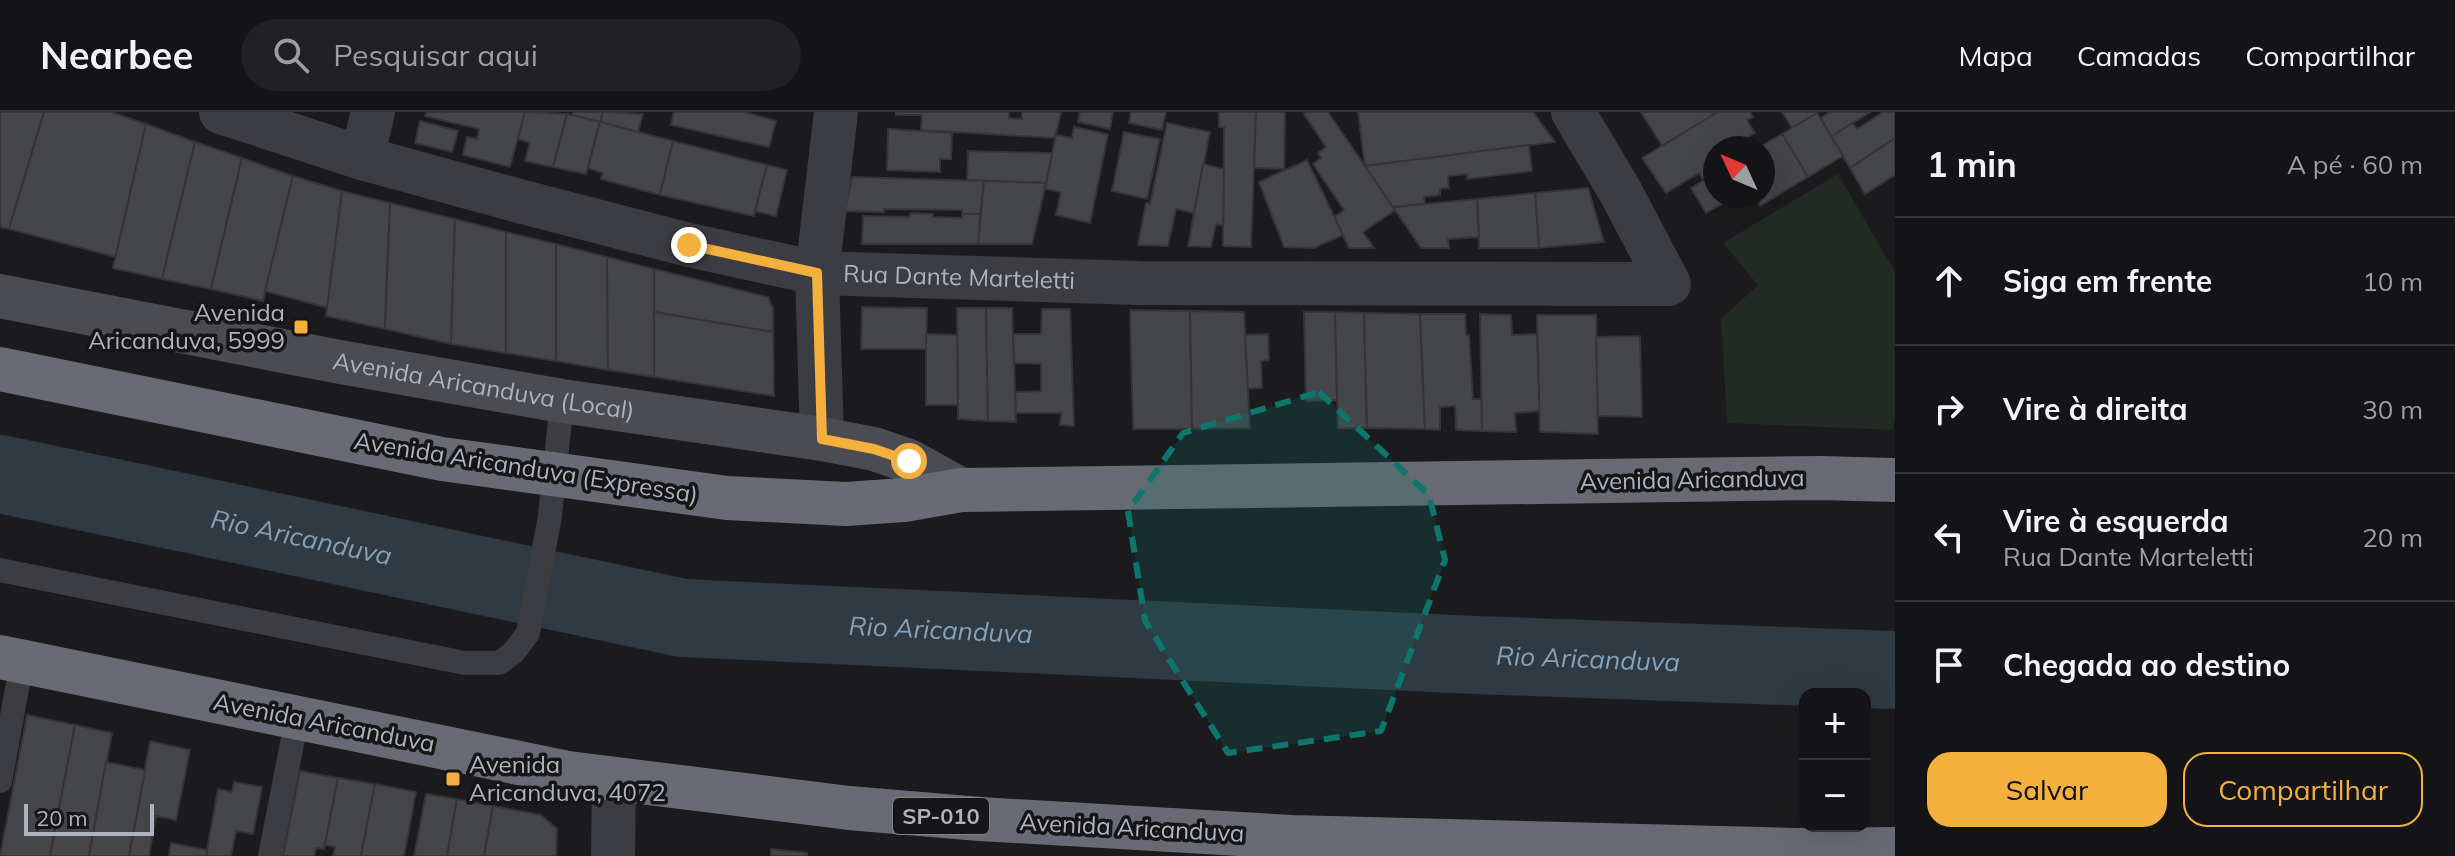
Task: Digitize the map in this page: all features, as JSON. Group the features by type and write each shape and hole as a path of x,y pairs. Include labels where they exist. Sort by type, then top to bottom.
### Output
{"highway":[{"name":"Avenida Aricanduva (Expressa)","path":"0,369 442,459 552,496 727,498 846,504 904,500 961,490"},
{"name":"Avenida Aricanduva","path":"961,490 1819,478 1895,480"},
{"name":"Avenida Aricanduva","path":"11,660 568,773 849,808 1255,845 1797,853 1895,849"}],"main road":[{"name":"Avenida Aricanduva (Local)","path":"0,296 340,362 562,401 874,449 909,461 961,490"}],"street":[{"name":"Rua Dante Marteletti","path":"221,112 362,158 689,245 817,273 1139,283 1669,284 1620,191 1573,112"},
{"path":"362,158 373,112"},
{"path":"822,439 817,273 836,112"},
{"path":"613,856 614,779"}],"lane":[{"path":"0,570 465,663 499,663 513,653 528,633 552,496 562,401"},
{"path":"0,781 11,660"},
{"path":"270,856 297,718"}],"highlighted area":[{"path":"1319,392 1429,495 1445,560 1381,731 1228,753 1145,621 1128,511 1183,433"}],"shaded area":[{"path":"1838,174 1895,272 1893,430 1727,423 1721,319 1758,285 1723,243"}],"building":[{"path":"0,112 44,112 9,229 0,227"},
{"path":"44,112 111,112 146,124 116,257 9,229"},
{"path":"427,112 525,112 510,167 463,155 467,137 477,139 479,129 425,116"},
{"path":"525,112 567,114 553,167 525,161 530,143 518,139"},
{"path":"573,112 603,112 600,122 572,115"},
{"path":"603,112 643,114 638,132 600,122"},
{"path":"674,112 744,112 776,121 769,147 671,125"},
{"path":"896,112 1009,112 1009,118 1022,119 1022,112 1061,112 1055,138 921,130 922,115 896,115"},
{"path":"1080,112 1113,112 1110,129 1078,122"},
{"path":"1131,112 1166,112 1162,130 1129,123"},
{"path":"1219,112 1256,112 1251,247 1223,246 1224,127 1219,127"},
{"path":"1256,112 1285,114 1284,169 1254,168"},
{"path":"1328,112 1395,210 1363,232 1374,248 1349,248 1334,217 1344,210 1313,164 1321,158 1318,153 1326,147 1304,114"},
{"path":"1358,112 1533,112 1555,142 1365,166"},
{"path":"1641,112 1718,112 1662,146"},
{"path":"1718,112 1750,112 1753,117 1747,120 1755,133 1750,136 1703,136 1703,180 1699,173 1666,193 1642,158"},
{"path":"1782,112 1816,112 1817,113 1792,128"},
{"path":"1830,112 1870,112 1831,137 1821,118"},
{"path":"1883,112 1895,112 1895,138 1850,168 1831,137 1852,123 1857,129"},
{"path":"1817,113 1843,156 1808,177 1782,134"},
{"path":"567,114 600,122 586,174 553,167"},
{"path":"420,121 458,131 452,152 415,143"},
{"path":"600,122 673,141 660,195 601,179 603,173 588,168"},
{"path":"1167,123 1210,132 1194,213 1176,209 1168,246 1138,245 1146,203 1150,204"},
{"path":"146,124 195,142 162,279 113,268"},
{"path":"1074,127 1108,134 1090,223 1056,215 1061,192 1045,189 1056,135 1072,138"},
{"path":"888,129 952,133 951,159 940,159 940,172 887,170"},
{"path":"1124,132 1160,139 1147,199 1112,191"},
{"path":"1782,134 1808,177 1775,197 1775,138"},
{"path":"1895,138 1895,175 1865,194 1850,168"},
{"path":"673,141 767,165 754,216 660,195"},
{"path":"195,142 242,158 211,289 162,279"},
{"path":"1529,145 1532,171 1468,179 1467,174 1448,176 1449,188 1440,189 1440,195 1424,197 1425,204 1393,207 1365,166"},
{"path":"968,151 1052,153 1046,183 967,180"},
{"path":"242,158 293,176 263,301 211,289"},
{"path":"1307,160 1343,235 1314,248 1284,247 1259,182"},
{"path":"1203,164 1224,169 1223,226 1216,224 1211,247 1188,246"},
{"path":"767,165 787,170 776,216 755,211"},
{"path":"293,176 342,191 328,308 265,291"},
{"path":"852,177 984,181 980,214 962,214 962,210 845,211"},
{"path":"1703,180 1703,208 1691,188"},
{"path":"984,181 1046,183 1032,244 978,244"},
{"path":"1588,188 1604,242 1539,248 1535,193"},
{"path":"342,191 390,203 385,329 326,316"},
{"path":"1535,193 1539,248 1479,248 1477,199"},
{"path":"1477,199 1479,237 1448,239 1449,248 1421,248 1393,207"},
{"path":"390,203 455,219 451,344 385,329"},
{"path":"910,213 962,218 962,214 980,214 978,244 862,244 863,216 910,217"},
{"path":"455,219 506,232 506,353 451,344"},
{"path":"506,232 556,244 556,361 506,353"},
{"path":"556,244 607,257 608,370 556,361"},
{"path":"607,257 654,269 654,377 608,370"},
{"path":"654,269 768,297 773,309 773,332 654,312"},
{"path":"862,307 927,308 926,349 861,349"},
{"path":"957,308 986,308 988,421 958,419"},
{"path":"986,308 1012,308 1016,422 988,421"},
{"path":"1042,309 1070,309 1074,426 1060,425 1061,413 1016,413 1015,392 1041,391 1041,364 1014,363 1013,334 1041,334"},
{"path":"1130,310 1190,311 1192,429 1133,429"},
{"path":"1190,311 1244,312 1250,428 1192,429"},
{"path":"654,312 773,332 774,396 654,377"},
{"path":"1304,312 1335,312 1337,400 1306,401"},
{"path":"1335,312 1364,313 1367,428 1338,428"},
{"path":"1364,313 1420,314 1425,429 1367,428"},
{"path":"1420,314 1465,314 1473,399 1482,399 1482,431 1456,430 1455,406 1440,407 1440,430 1425,429"},
{"path":"1480,314 1511,315 1512,335 1537,334 1540,411 1515,413 1516,432 1482,431"},
{"path":"1537,315 1596,315 1598,434 1540,432"},
{"path":"926,334 957,335 958,405 926,405"},
{"path":"1268,334 1269,360 1261,361 1262,388 1248,389 1245,335"},
{"path":"1640,336 1642,417 1598,416 1596,337"},
{"path":"27,715 75,725 50,856 0,856"},
{"path":"75,725 112,733 89,856 50,856"},
{"path":"150,741 190,750 176,820 156,816 149,856 129,856"},
{"path":"106,762 145,770 129,856 89,856"},
{"path":"300,771 338,778 324,849 316,848 314,856 283,856"},
{"path":"338,778 375,784 361,856 333,856 335,847 325,845"},
{"path":"234,782 262,787 253,834 236,831 231,856 206,856 218,789 232,792"},
{"path":"375,784 416,792 404,856 361,856"},
{"path":"426,794 457,799 447,856 414,856"},
{"path":"457,799 493,806 484,856 447,856"},
{"path":"493,806 541,815 557,829 556,856 484,856"},
{"path":"171,843 207,850 206,856 169,856"},
{"path":"771,849 807,853 807,856 771,856"}],"waterway":[{"name":"Rio Aricanduva","path":"0,474 683,618 1475,655 1895,670"}],"place":[{"name":"Avenida Aricanduva, 5999","path":"301,327"},
{"name":"Avenida Aricanduva, 4072","path":"453,779"}],"route":[{"path":"689,245 817,273 822,439 874,449 909,461"}]}
